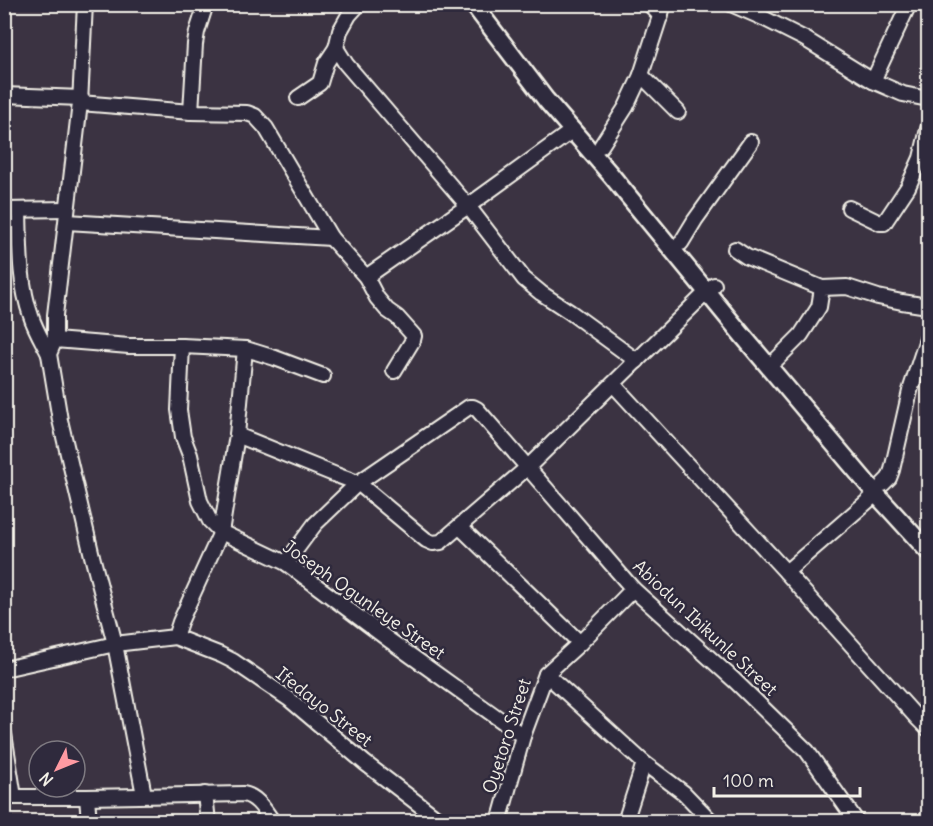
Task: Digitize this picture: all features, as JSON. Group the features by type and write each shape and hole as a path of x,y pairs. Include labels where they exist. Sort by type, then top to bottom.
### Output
{"main road":[{"path":"473,4 546,100 776,360 928,551"},
{"path":"483,4 552,94 601,146 681,243 711,288 880,489 928,536"}],"street":[{"path":"49,354 55,340 55,315 80,100 85,4"},
{"path":"191,112 195,44 206,4"},
{"path":"298,98 320,83 327,63 336,48 340,31 349,15 359,4"},
{"path":"601,146 626,107 641,75 663,10 649,4"},
{"path":"731,4 805,39 873,81 903,94 928,99"},
{"path":"873,81 909,4"},
{"path":"336,48 346,64 468,206 524,279 637,361"},
{"path":"641,75 678,112"},
{"path":"4,95 80,100 191,112 248,113 255,116 266,128 331,238 366,277 377,298 387,310 397,317 414,336 394,371"},
{"path":"849,208 884,223 908,187 921,158 928,129"},
{"path":"366,277 573,130"},
{"path":"681,243 751,142"},
{"path":"144,795 115,644 60,420 49,354 27,303 12,210 331,238"},
{"path":"735,249 747,257 822,288 847,287 878,297 928,306"},
{"path":"237,435 358,483 426,540 441,543 528,467 711,288"},
{"path":"776,360 807,326 819,307 822,288"},
{"path":"786,572 880,489 889,478 910,391 928,336"},
{"path":"55,340 129,346 245,349 323,376"},
{"name":"Joseph Ogunleye Street","path":"182,346 179,410 183,437 190,455 200,501 210,521 221,532 286,563 524,736"},
{"path":"4,669 115,644 174,637 221,532 237,435 245,349"},
{"path":"613,384 928,729"},
{"name":"Abiodun Ibikunle Street","path":"358,483 469,407 477,409 633,589 734,680 807,751 857,822"},
{"path":"286,563 315,524 358,483"},
{"path":"460,526 580,643"},
{"name":"Oyetoro Street","path":"499,822 524,736 546,674 633,589"},
{"name":"Ifedayo Street","path":"174,637 221,655 289,699 365,763 442,822"},
{"path":"546,674 644,763 684,793 712,822"},
{"path":"4,734 9,797 27,797"},
{"path":"625,822 644,763"},
{"path":"205,794 208,822"},
{"path":"89,822 87,797 205,794 250,795 273,822"}]}
